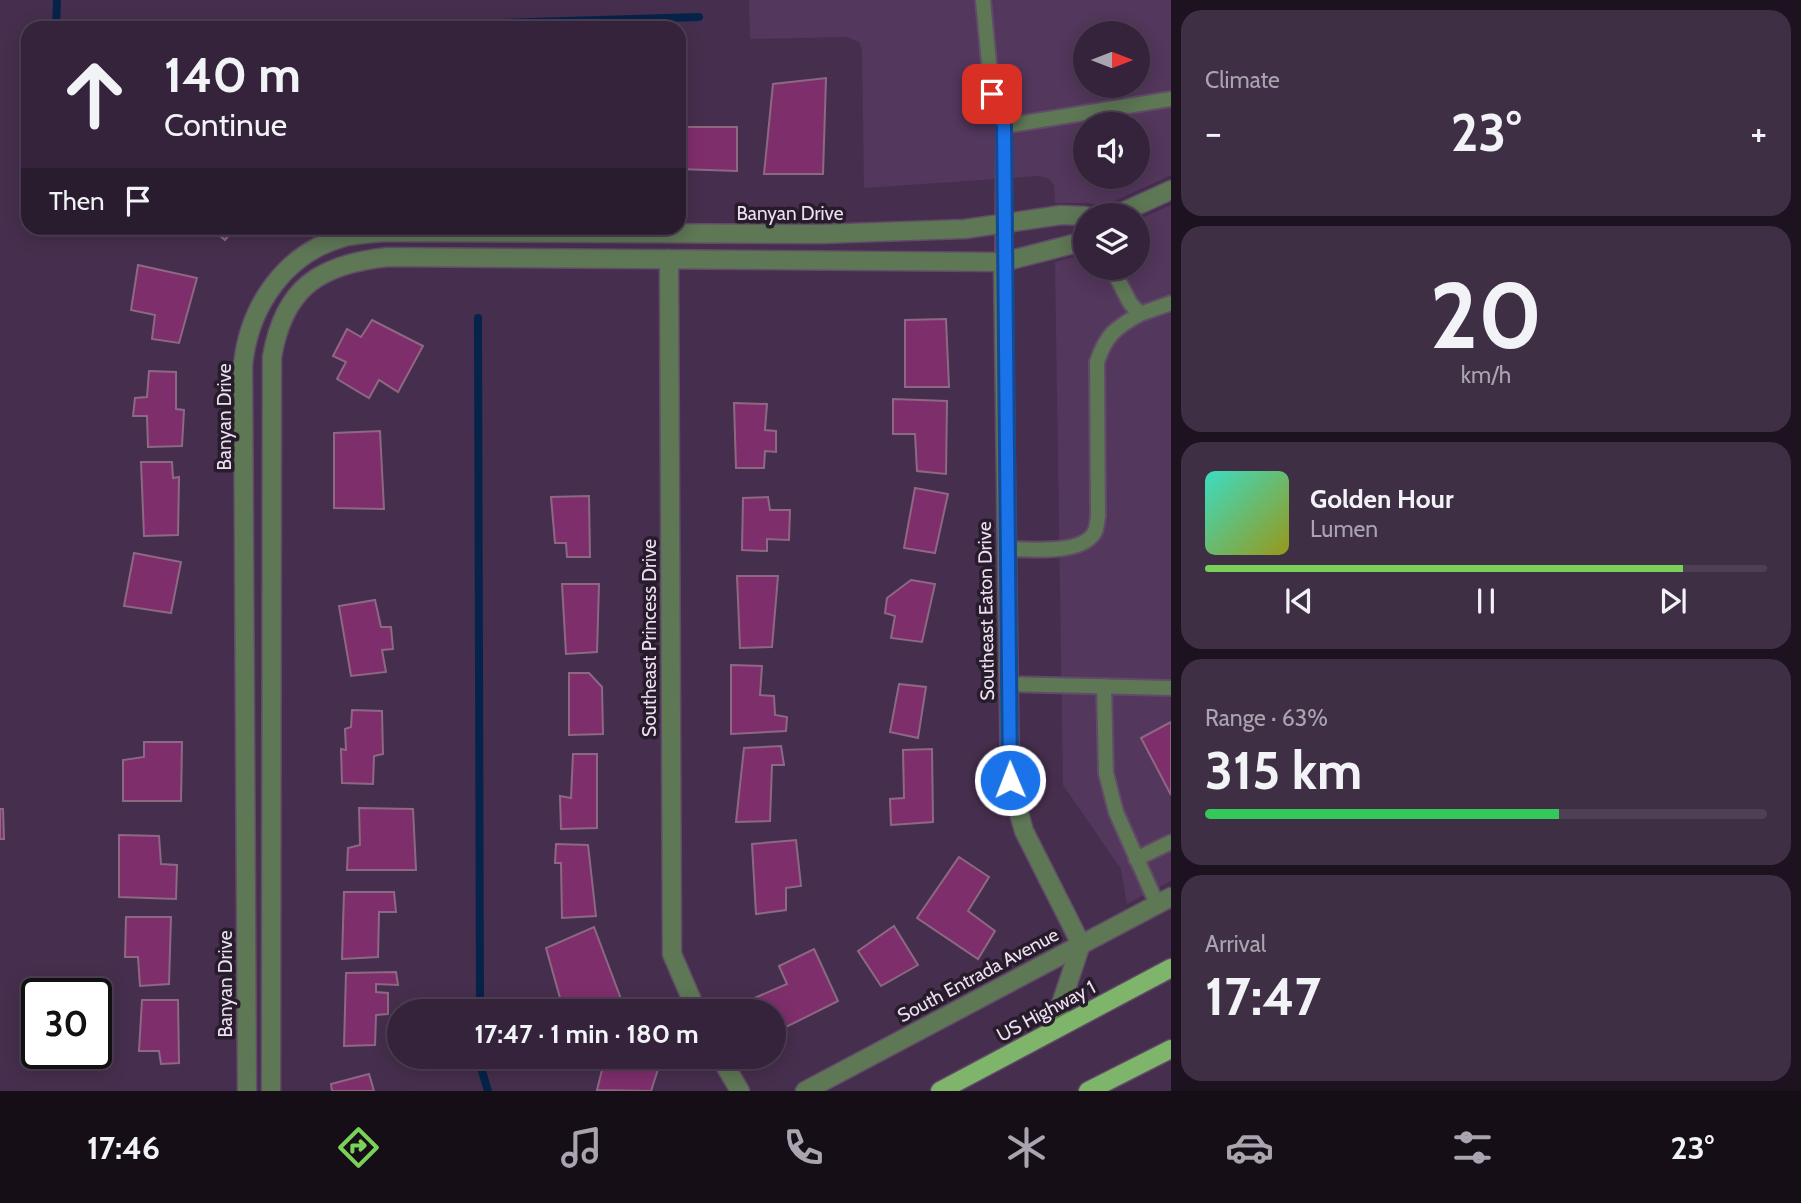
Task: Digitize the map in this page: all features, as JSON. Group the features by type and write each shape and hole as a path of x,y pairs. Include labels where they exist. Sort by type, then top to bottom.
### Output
{"main road":[{"name":"US Highway 1","path":"940,1091 1171,968"},
{"path":"1088,1091 1171,1049"}],"street":[{"path":"1142,203 1171,190"},
{"name":"Banyan Drive","path":"686,234 820,234 965,229 1073,216"},
{"name":"Banyan Drive","path":"247,1091 243,365 247,339 258,308 280,276 307,253 344,237 361,235"},
{"path":"503,235 503,258"},
{"path":"271,1091 274,347 281,321 301,290 312,280 334,268 388,257 1003,262 1073,244"},
{"name":"Southeast Princess Drive","path":"669,259 672,954 691,999"},
{"name":"Southeast Eaton Drive","path":"1003,262 1010,780 1024,831 1081,944"},
{"path":"247,339 274,347"},
{"path":"246,697 271,697"},
{"name":"South Entrada Avenue","path":"805,1091 1164,900"},
{"path":"1052,1031 1081,944"},
{"path":"727,1069 740,1091"}],"lane":[{"path":"983,0 992,94 1004,126 1003,262"},
{"path":"1004,126 1171,99"},
{"path":"1118,280 1130,303 1140,314"},
{"path":"1007,549 1066,549 1083,543 1094,533 1098,516 1097,362 1105,340 1120,325 1140,314 1171,303"},
{"path":"1008,684 1171,688"},
{"path":"1104,686 1106,773 1116,812 1136,859 1164,900"},
{"path":"1136,859 1171,842"}],"shaded area":[{"path":"749,0 1171,0 1171,175 1150,185 1150,112 1073,112 1073,189 1141,189 1110,203 1055,203 1054,185 1048,178 1038,176 864,188 862,50 859,42 847,37 750,39"},
{"path":"1171,205 1171,881 1127,904 1121,869 1063,785 1055,262 1073,257 1073,280 1150,280 1150,215"}],"building":[{"path":"826,78 823,174 764,174 773,84"},
{"path":"686,127 737,127 737,171 686,169"},
{"path":"138,265 197,278 179,343 152,339 155,315 131,310"},
{"path":"946,319 949,387 905,387 905,320"},
{"path":"372,320 423,346 398,392 379,380 369,398 337,379 346,362 333,356 347,329 361,337"},
{"path":"149,371 176,372 176,409 184,410 182,446 148,447 147,416 133,416 135,398 147,397"},
{"path":"893,399 947,401 946,474 917,471 915,434 893,434"},
{"path":"734,403 767,404 765,430 776,431 776,452 765,451 764,468 736,468"},
{"path":"380,431 384,509 334,508 334,433"},
{"path":"141,462 172,462 173,478 179,477 178,535 144,536"},
{"path":"915,488 948,494 935,553 904,548"},
{"path":"589,496 590,557 567,557 566,543 555,543 551,497"},
{"path":"768,497 770,510 790,510 789,540 767,539 767,551 742,550 743,498"},
{"path":"134,553 181,562 171,613 124,606"},
{"path":"737,576 778,576 772,647 740,648"},
{"path":"911,580 935,584 922,642 891,638 895,616 885,613 887,598"},
{"path":"562,584 599,584 597,652 566,654"},
{"path":"375,600 381,627 391,627 393,649 382,650 386,672 351,676 339,606"},
{"path":"731,665 762,666 760,695 774,696 775,715 787,717 786,731 731,734"},
{"path":"569,673 589,673 602,687 603,734 569,735"},
{"path":"899,684 926,687 918,738 890,732"},
{"path":"352,710 382,711 383,754 374,756 373,784 342,783 341,749 346,750 345,729 351,727"},
{"path":"1171,722 1171,795 1141,738"},
{"path":"144,742 182,742 181,801 123,801 123,760 144,757"},
{"path":"781,746 784,765 772,765 770,821 736,822 744,748"},
{"path":"932,749 933,822 891,825 890,799 904,798 903,750"},
{"path":"573,754 597,754 597,828 561,829 560,796 571,798"},
{"path":"359,808 413,809 416,870 347,870 348,848 360,845"},
{"path":"0,809 3,809 4,839 0,839"},
{"path":"119,835 159,836 161,864 177,865 176,899 119,897"},
{"path":"796,840 801,886 786,888 786,910 756,914 752,844"},
{"path":"556,844 588,845 596,916 562,918 561,863 555,863"},
{"path":"959,857 989,877 968,911 995,931 978,959 917,918"},
{"path":"344,892 394,892 396,912 379,912 378,957 342,959"},
{"path":"126,917 171,917 169,984 140,986 138,957 125,957"},
{"path":"894,926 918,965 881,986 858,951"},
{"path":"594,927 621,999 560,999 546,948"},
{"path":"814,949 838,1001 786,1027 786,999 752,999 787,984 779,966"},
{"path":"396,972 398,985 376,984 376,992 388,993 388,999 387,1014 376,1015 375,1045 344,1046 346,973"},
{"path":"142,1000 178,1000 179,1063 161,1064 159,1051 139,1051"},
{"path":"602,1069 658,1069 651,1091 597,1090"},
{"path":"369,1074 374,1091 332,1091 331,1084"}],"waterway":[{"path":"56,21 57,0"},
{"path":"568,21 699,17"},
{"path":"478,318 480,999"},
{"path":"482,1069 488,1091"}],"route":[{"path":"992,94 1004,126 1003,262 1010,780"}]}
